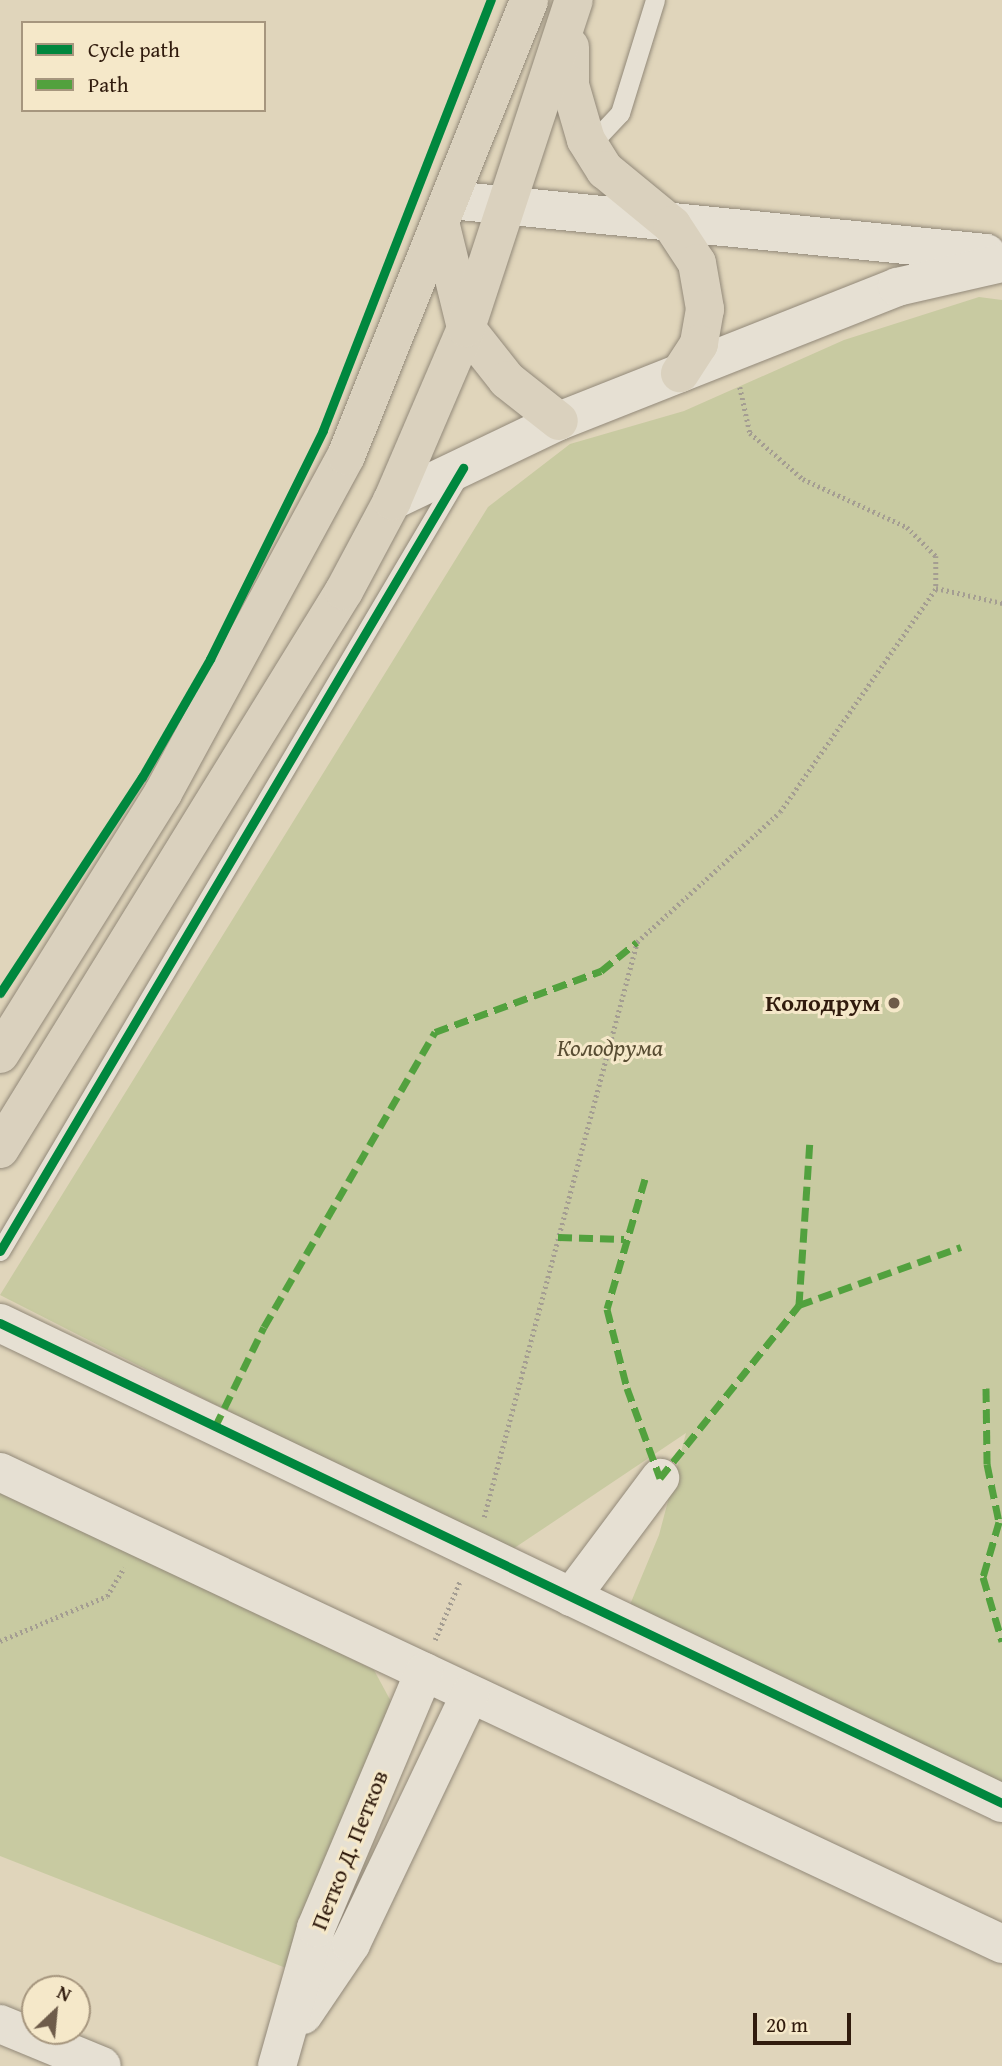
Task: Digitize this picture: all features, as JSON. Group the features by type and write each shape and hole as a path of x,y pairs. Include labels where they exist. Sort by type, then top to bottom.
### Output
{"main road":[{"path":"0,1054 163,793 281,584 346,456 446,213 529,0"},
{"path":"573,6 570,85 589,146 604,170 672,225 697,264 705,309 699,344 680,373"},
{"path":"0,1149 344,591 392,500 466,328 509,207 573,6"},
{"path":"446,213 466,328 507,380 559,421"}],"street":[{"path":"446,213 509,207 672,225 1002,254"},
{"path":"392,500 559,421 897,288 1002,263"},
{"path":"0,1323 1002,1803"},
{"path":"0,1472 1002,1944"},
{"path":"571,1597 660,1478"},
{"name":"Петко Д. Петков","path":"283,2050 316,1928 424,1672"},
{"name":"Петко Д. Петков","path":"283,2050 351,1944 470,1694"},
{"path":"0,2024 102,2066"}],"lane":[{"path":"589,146 620,113 655,0"},
{"path":"0,1251 463,468"}],"path":[{"path":"424,1672 475,1551 637,942 780,812 936,588 936,556 907,527 803,479 750,433 733,352"},
{"path":"936,588 1002,603"},
{"path":"0,1641 107,1596 142,1539"}],"green space":[{"name":"Колодрума","path":"979,297 1002,300 1002,1784 629,1607 659,1535 686,1433 507,1553 0,1295 488,507 570,444 684,411 844,340"},
{"path":"0,1487 374,1670 395,1709 286,1968 0,1856"}],"marked path":[{"path":"215,1427 264,1327 435,1032 601,971 637,942"},
{"path":"799,1305 810,1139"},
{"path":"645,1179 607,1309 627,1388 660,1478"},
{"path":"558,1237 624,1239"},
{"path":"660,1478 799,1305 961,1247"},
{"path":"986,1388 987,1464 999,1522 983,1577 1002,1641"}],"cycle path":[{"path":"0,993 142,777 210,659 323,430 491,0"},
{"path":"0,1251 463,468"},
{"path":"0,1323 1002,1803"}],"place":[{"name":"Колодрум","path":"894,1003"}]}
